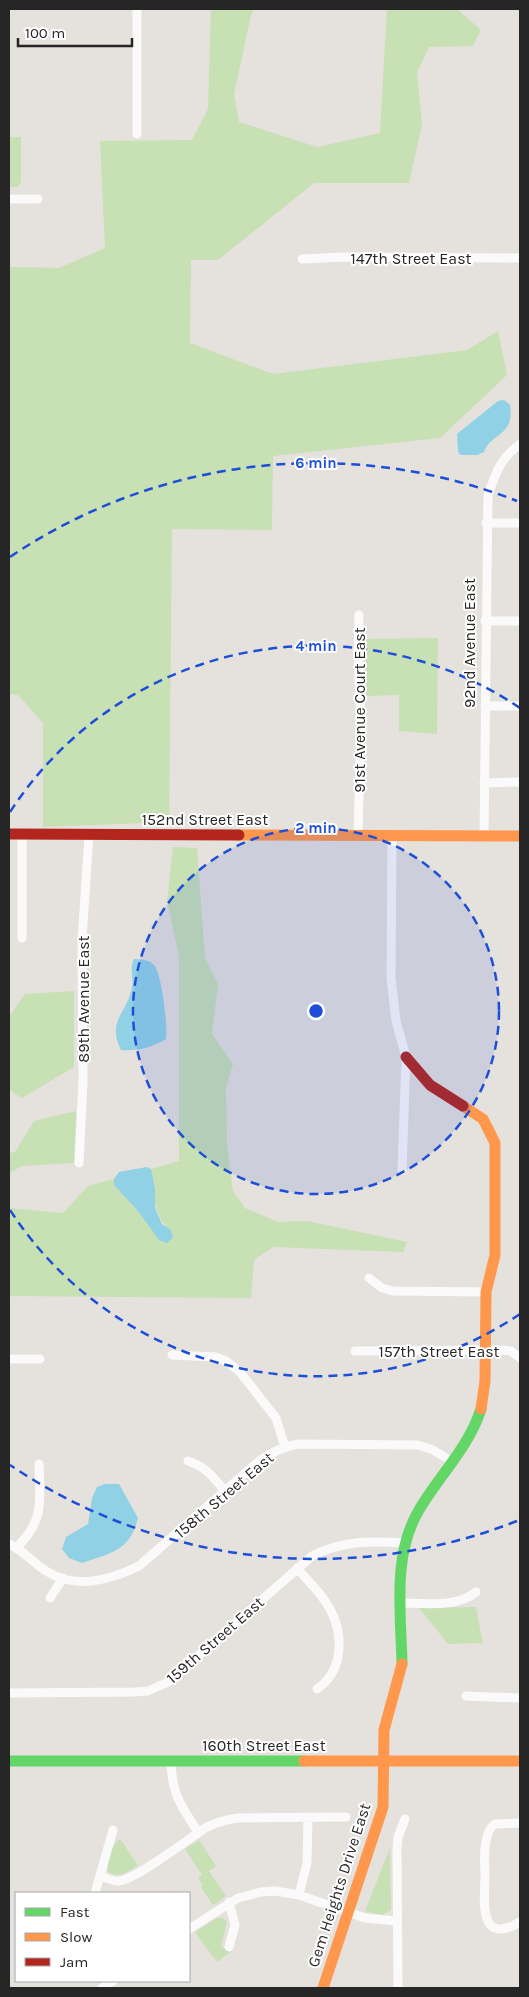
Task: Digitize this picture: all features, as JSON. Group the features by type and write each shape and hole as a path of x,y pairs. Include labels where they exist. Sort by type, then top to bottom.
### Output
{"street":[{"path":"137,9 137,134"},
{"path":"9,199 38,199"},
{"name":"147th Street East","path":"302,259 520,258"},
{"name":"92nd Avenue East","path":"484,836 486,522 488,496 501,463 506,455 520,444"},
{"path":"486,522 520,523"},
{"name":"91st Avenue Court East","path":"358,836 361,722 358,655 359,615"},
{"path":"485,621 520,621"},
{"path":"484,706 520,706"},
{"path":"484,783 520,782"},
{"name":"152nd Street East","path":"9,834 520,836"},
{"path":"22,834 22,938"},
{"name":"89th Avenue East","path":"79,1163 83,1082 82,940 89,835"},
{"path":"392,835 391,978 396,1021 406,1057 402,1170"},
{"path":"384,1761 384,1730 402,1667 401,1564 405,1544 412,1523 472,1432 481,1410 485,1382 486,1292 495,1255 495,1143 483,1119 430,1085 406,1057"},
{"path":"369,1278 382,1288 393,1291 486,1292"},
{"name":"157th Street East","path":"355,1351 511,1351 520,1358"},
{"path":"172,1356 216,1357 226,1361 239,1371 276,1418 285,1447"},
{"path":"9,1359 40,1359"},
{"name":"158th Street East","path":"13,1545 48,1572 76,1581 96,1581 122,1574 139,1566 264,1458 285,1447 298,1444 405,1444 424,1446 452,1462"},
{"path":"188,1461 198,1464 209,1471 225,1491"},
{"path":"13,1545 22,1542 39,1513 39,1464"},
{"name":"159th Street East","path":"9,1693 134,1692 154,1689 168,1682 296,1568 312,1556 347,1543 405,1544"},
{"path":"296,1568 326,1602 334,1619 338,1635 339,1651 334,1672 327,1682 317,1689"},
{"path":"50,1598 63,1578"},
{"path":"401,1603 460,1602 476,1592"},
{"path":"466,1696 520,1698"},
{"name":"160th Street East","path":"9,1761 520,1760"},
{"path":"171,1761 172,1782 176,1797 198,1832"},
{"name":"Gem Heights Drive East","path":"323,1988 383,1807 384,1761"},
{"path":"100,1876 119,1881 131,1878 184,1844 198,1832 215,1824 238,1818 346,1817"},
{"path":"299,1895 307,1863 308,1818"},
{"path":"398,1988 398,1843 405,1819"},
{"path":"520,1823 508,1822 492,1826 487,1835 484,1911 486,1918 494,1928 499,1930 520,1922"},
{"path":"95,1892 113,1830"},
{"path":"190,1929 229,1902 244,1896 275,1891 299,1895 372,1919 397,1921"},
{"path":"229,1902 235,1925 230,1947"}],"green space":[{"path":"211,9 254,9 251,15 234,94 239,122 317,147 380,133 387,9 457,9 481,30 473,46 429,47 417,72 422,124 409,183 314,183 218,260 191,260 190,343 273,374 467,350 498,331 507,375 440,438 273,456 272,530 172,529 169,822 43,827 43,723 18,695 9,694 9,267 59,268 105,248 100,141 192,140 208,109"},
{"path":"9,137 21,137 21,182 18,187 9,187"},
{"path":"438,638 437,734 399,731 399,695 366,696 365,639"},
{"path":"173,847 197,848 205,958 218,984 212,1034 233,1064 226,1088 227,1144 233,1191 245,1208 278,1222 307,1221 407,1242 403,1252 273,1247 254,1260 251,1298 9,1296 9,1208 63,1213 88,1186 114,1179 115,1185 138,1211 170,1229 164,1223 157,1210 151,1169 179,1161 179,957 167,900"},
{"path":"74,991 74,1067 22,1098 9,1090 9,1014 12,1013 25,994"},
{"path":"76,1111 74,1163 21,1166 9,1174 9,1153 15,1152 34,1121"},
{"path":"476,1607 483,1645 479,1643 448,1644 419,1608"},
{"path":"120,1839 138,1865 127,1872 116,1875 108,1872 108,1863 112,1849"},
{"path":"199,1840 216,1866 209,1871 226,1896 213,1905 201,1887 203,1886 198,1878 202,1875 185,1849"},
{"path":"390,1848 391,1910 382,1915 365,1911"},
{"path":"217,1918 222,1918 227,1922 221,1947 232,1951 217,1962 195,1932"}],"water":[{"path":"504,400 510,405 511,415 509,423 502,433 492,441 484,452 477,455 460,455 457,434 498,401"},
{"path":"134,959 149,962 156,969 164,1000 166,1039 145,1048 121,1050 117,1040 117,1024 130,996"},
{"path":"147,1167 151,1169 155,1189 155,1208 162,1224 170,1229 173,1237 167,1243 159,1240 138,1211 114,1185 114,1179 119,1172"},
{"path":"105,1484 119,1484 138,1518 130,1538 118,1549 82,1563 69,1558 62,1549 66,1537 88,1524 92,1498 97,1487"}],"traffic: fast":[{"path":"402,1664 401,1565 410,1527 427,1497 469,1436 481,1409"},
{"path":"9,1761 304,1761"}],"traffic: slow":[{"path":"239,835 520,836"},
{"path":"463,1106 483,1119 495,1143 495,1255 486,1292 485,1381 481,1409"},
{"path":"323,1988 383,1807 384,1730 402,1664"},
{"path":"304,1761 520,1761"}],"traffic: jam":[{"path":"9,834 239,835"},
{"path":"406,1057 430,1085 463,1106"}]}
